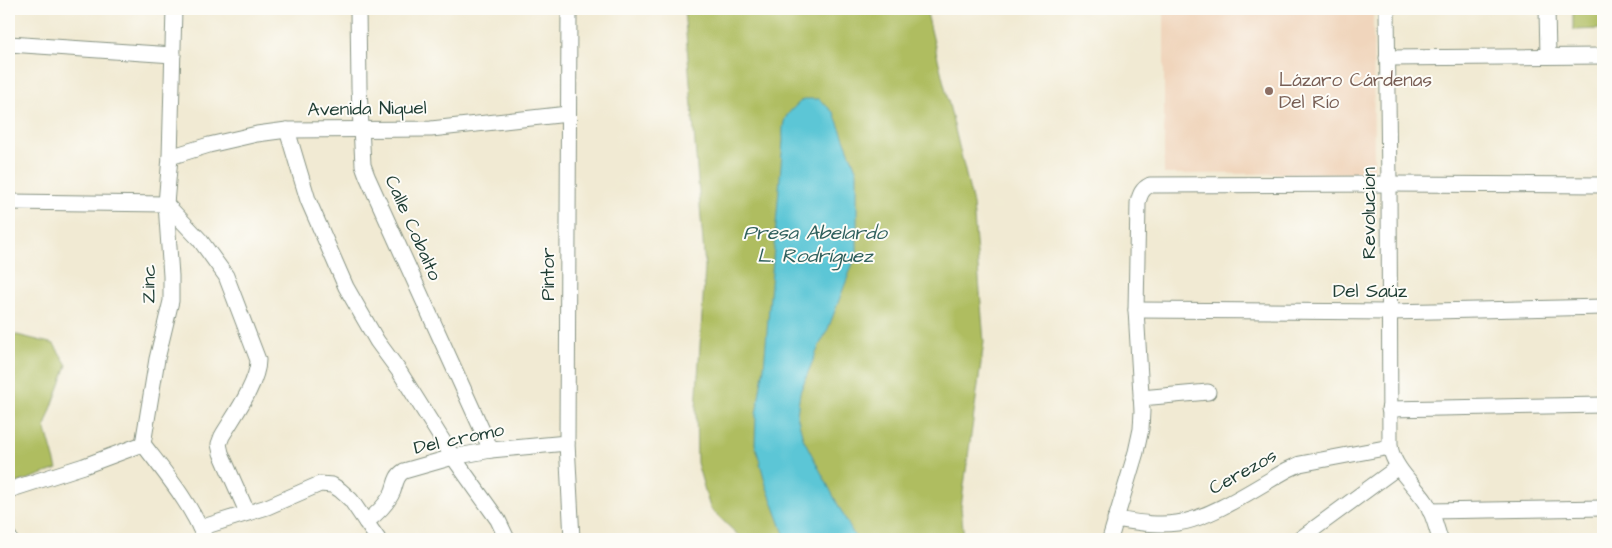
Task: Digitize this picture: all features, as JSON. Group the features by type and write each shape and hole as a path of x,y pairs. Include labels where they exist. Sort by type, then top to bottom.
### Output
{"street":[{"name":"Zinc","path":"143,444 157,359 170,301 171,276 166,204 170,157 174,9"},
{"name":"Calle Cobalto","path":"358,9 361,131 367,176 491,450"},
{"name":"Pintor","path":"569,9 567,443 572,539"},
{"name":"Revolucion","path":"1387,9 1390,447"},
{"path":"1547,9 1548,56"},
{"path":"9,44 173,55"},
{"path":"1387,58 1603,56"},
{"name":"Avenida Niquel","path":"170,157 257,134 288,130 361,131 431,128 568,114"},
{"path":"288,130 308,200 346,287 377,341 399,371 453,457 498,520 507,539"},
{"path":"1110,539 1141,429 1136,310 1138,203 1144,188 1150,184 1603,185"},
{"path":"9,202 166,204 200,240 226,276 258,360 258,371 253,384 219,444 221,453 247,512"},
{"name":"Del Saúz","path":"1136,310 1390,312 1603,307"},
{"path":"1141,398 1208,392"},
{"path":"1389,409 1603,405"},
{"name":"Del cromo","path":"366,522 374,517 387,501 395,481 399,474 404,471 453,457 491,450 567,443"},
{"path":"9,490 84,466 143,444 172,481 202,533 247,512 320,484 332,485 345,495 378,539"},
{"path":"1390,447 1393,459 1430,511 1440,539"},
{"name":"Cerezos","path":"1115,519 1164,525 1189,521 1210,513 1300,464 1390,447"},
{"path":"1300,539 1398,467"},
{"path":"1430,511 1603,508"}],"shaded area":[{"name":"Lázaro Cárdenas Del Río","path":"1164,9 1373,9 1374,173 1164,174"}],"green space":[{"path":"684,9 926,9 973,204 984,342 961,507 964,539 742,539 710,508 697,463 696,408 705,267"},
{"path":"1573,9 1603,9 1603,29 1573,30"},
{"path":"9,333 54,344 67,365 45,426 57,469 9,486"}],"water":[{"name":"Presa Abelardo L. Rodríguez","path":"803,99 819,99 834,113 857,172 857,253 828,329 800,392 797,415 803,438 856,539 786,539 766,485 755,444 756,414 764,367 783,127 788,113"}],"place":[{"name":"Lázaro Cárdenas Del Río","path":"1269,91"}]}
